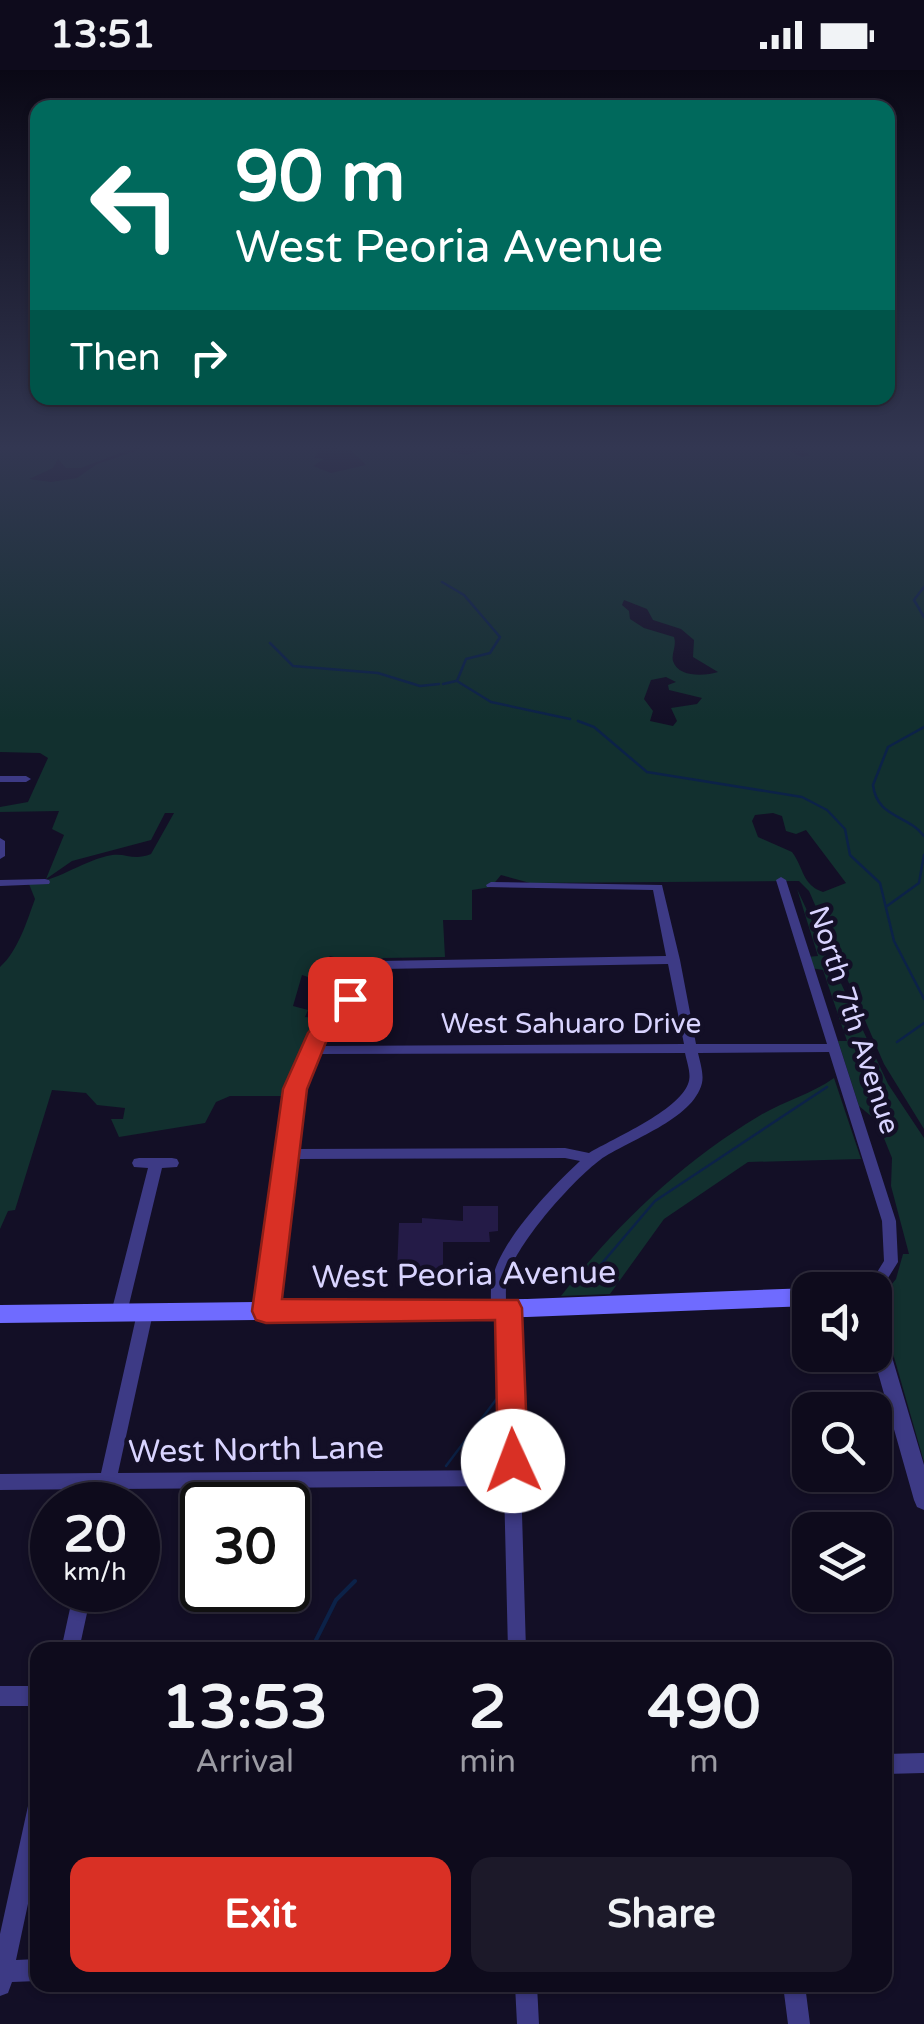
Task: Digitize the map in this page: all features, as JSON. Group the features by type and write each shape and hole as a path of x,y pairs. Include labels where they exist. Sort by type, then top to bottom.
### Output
{"main road":[{"name":"West Peoria Avenue","path":"0,1314 504,1309 792,1298"}],"street":[{"path":"0,779 26,779"},
{"path":"0,841 0,856"},
{"name":"North 7th Avenue","path":"781,880 889,1221 891,1262 885,1272"},
{"path":"0,883 45,882"},
{"path":"491,885 658,886 697,1080 691,1095 592,1159 508,1259 499,1280 513,1478 518,1642"},
{"path":"266,1311 295,1089 310,1050 383,962 674,960"},
{"name":"West Sahuaro Drive","path":"310,1050 832,1048"},
{"path":"287,1154 565,1153 592,1159"},
{"path":"119,1313 164,1163 138,1162"},
{"path":"107,1482 145,1313"},
{"path":"889,1372 923,1498"},
{"name":"West North Lane","path":"107,1482 513,1478"},
{"name":"West North Lane","path":"0,1482 30,1482"},
{"path":"72,1642 78,1612"},
{"path":"0,1696 30,1696"},
{"path":"892,1764 924,1763"},
{"path":"30,1844 2,1978 30,1972"},
{"path":"526,1992 528,2024"},
{"path":"795,1992 799,2024"}],"green space":[{"path":"0,538 924,538 924,1129 884,1064 809,891 799,881 530,883 501,875 491,887 472,890 472,920 443,920 445,957 383,958 371,967 330,956 311,978 302,975 293,1006 308,1010 305,1017 325,1019 296,1061 289,1096 230,1096 216,1102 205,1123 119,1137 111,1119 123,1119 125,1108 97,1105 86,1093 52,1090 15,1210 8,1211 0,1229 0,967 17,944 35,899 29,884 49,879 107,856 151,854 174,813 165,813 151,840 72,861 46,879 64,835 52,829 59,811 0,812 0,807 28,802 48,758 40,753 0,752","holes":["624,600 647,609 653,620 681,629 694,640 693,657 718,672 700,675 680,670 673,661 674,637 644,628 630,619 629,611 622,605","666,677 676,682 668,685 669,690 702,698 697,704 671,708 677,721 673,726 650,721 653,711 644,699 651,680","755,815 782,816 786,831 796,834 806,830 846,883 823,892 816,889 792,852 758,837 752,821"]},
{"path":"797,889 888,1084 924,1138 924,1462 892,1350 892,1284 903,1254 909,1254 891,1186 892,1158 877,1121 859,1106 838,1041 847,1041 823,970 811,968 807,957 818,956"},
{"path":"834,1078 861,1159 748,1162 664,1219 610,1294 561,1296 627,1220 703,1154 759,1116"}],"building":[{"path":"463,1206 498,1206 498,1231 489,1232 490,1242 443,1242 443,1271 397,1271 399,1223 422,1223 422,1218 463,1221"}],"waterway":[{"path":"442,582 464,595 500,637 490,653 466,659 457,681 491,702 570,719"},
{"path":"924,587 914,600 924,617"},
{"path":"270,643 293,666 378,673 420,686 439,684"},
{"path":"443,684 456,681"},
{"path":"578,721 594,727 647,772 802,797 827,810 845,829 850,855 880,883 894,941 924,999"},
{"path":"924,727 888,747 873,785 880,804 924,836"},
{"path":"887,906 919,883 924,855"},
{"path":"897,1042 924,1023"},
{"path":"586,1282 655,1201 827,1087"},
{"path":"446,1466 498,1397"},
{"path":"315,1642 336,1600 355,1581"}],"route":[{"path":"350,999 316,1039 295,1089 266,1311 508,1308 513,1461"}]}
